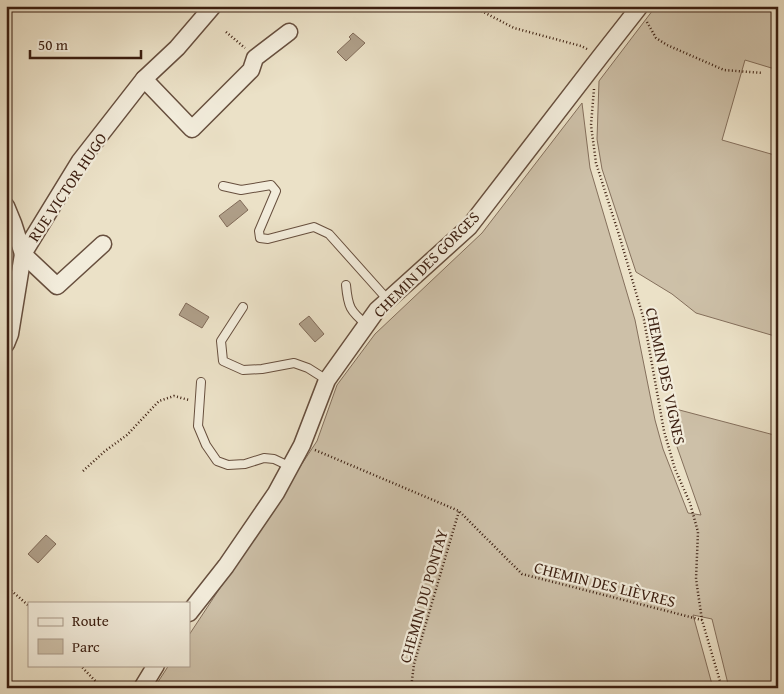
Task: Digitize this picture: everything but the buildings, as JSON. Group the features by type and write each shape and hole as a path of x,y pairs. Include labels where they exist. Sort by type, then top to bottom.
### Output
{"street":[{"name":"RUE VICTOR HUGO","path":"6,344 10,334 23,254 80,161 144,79 177,48 213,6"},
{"name":"CHEMIN DES GORGES","path":"190,612 226,566 276,493 302,445 327,380 377,310 469,226 640,7"},
{"path":"144,79 192,129 253,64 289,32"},
{"path":"6,206 23,254 57,286 103,244"},
{"path":"142,688 155,666"}],"lane":[{"path":"223,186 241,190 271,185 276,191 259,231 260,238 268,239 314,227 329,234 388,300"},
{"path":"346,285 347,303 354,315 367,325"},
{"path":"243,307 221,342 223,361 243,370 262,369 294,363 308,368 327,380"},
{"path":"201,382 198,426 206,445 217,461 228,465 245,464 264,458 274,459 290,467"}],"path":[{"path":"472,6 514,28 581,46 595,63"},
{"path":"640,7 656,38 667,45 724,70 763,73"},
{"path":"226,32 253,64"},
{"name":"CHEMIN DES VIGNES","path":"595,63 591,125 596,163 644,320 667,441 675,469 690,503 698,532 696,579 702,620 722,688"},
{"path":"83,471 127,435 152,410 159,400 174,396 200,403"},
{"name":"CHEMIN DES LIÈVRES","path":"302,445 459,511 522,574 702,620"},
{"name":"CHEMIN DU PONTAY","path":"410,688 414,664 459,511"},
{"path":"6,586 28,605"},
{"path":"81,666 102,688"}],"green space":[{"path":"656,6 778,6 778,70 745,60 722,140 778,156 778,337 696,313 672,294 636,272 602,169 597,139 599,81"},
{"path":"582,103 590,168 635,320 655,420 663,449 688,513 701,515 675,441 668,407 778,436 778,688 729,688 712,619 693,615 713,688 154,688 168,666 190,666 190,633 317,441 337,385 375,334 482,233"}],"shaded area":[{"path":"353,33 365,43 346,61 337,52 351,39 349,37"},
{"path":"240,200 248,210 227,227 219,216"},
{"path":"186,303 209,317 202,328 179,315"},
{"path":"309,316 324,334 315,342 299,324"},
{"path":"46,535 56,544 38,563 28,554"}]}
